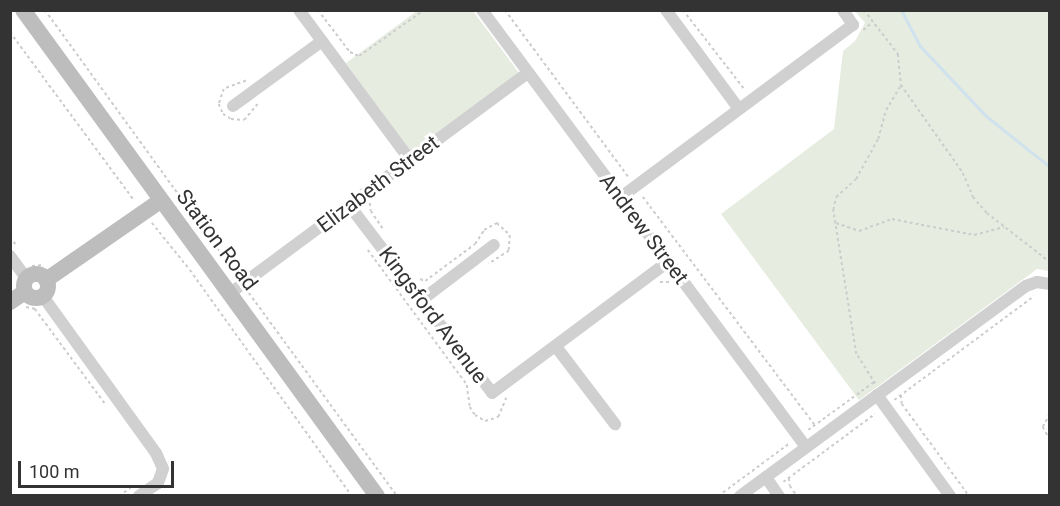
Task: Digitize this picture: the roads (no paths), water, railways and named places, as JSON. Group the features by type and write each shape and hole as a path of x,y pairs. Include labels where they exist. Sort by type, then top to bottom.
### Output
{"street":[{"name":"Station Road","path":"23,10 160,201 242,288 377,495"},
{"path":"299,10 410,160"},
{"name":"Andrew Street","path":"482,10 621,197 664,265 802,451"},
{"path":"666,10 739,109"},
{"path":"621,197 853,25 843,10"},
{"path":"233,106 322,41"},
{"name":"Elizabeth Street","path":"242,288 352,209 410,160 528,73"},
{"path":"10,302 137,208 160,201"},
{"name":"Kingsford Avenue","path":"352,209 423,299 492,393 557,348 664,265"},
{"path":"423,299 494,245"},
{"path":"10,256 34,284 156,453 163,469 158,483 137,490"},
{"path":"740,495 1026,286 1037,282 1050,284"},
{"path":"557,348 615,424"},
{"path":"879,394 885,407 950,495"},
{"path":"766,477 777,492"}],"waterway":[{"path":"901,10 920,46 986,116 1050,167"}]}
